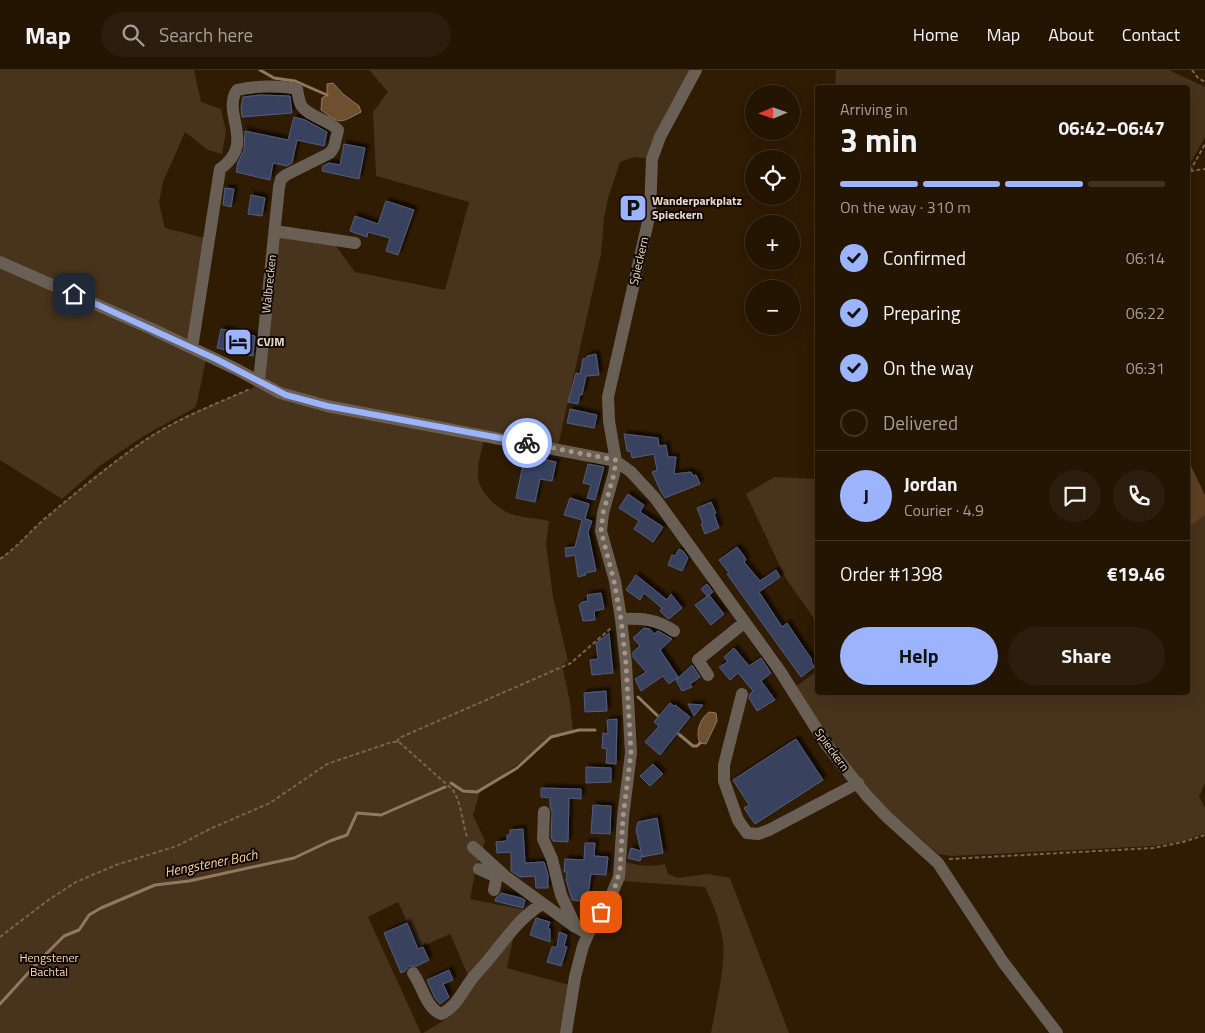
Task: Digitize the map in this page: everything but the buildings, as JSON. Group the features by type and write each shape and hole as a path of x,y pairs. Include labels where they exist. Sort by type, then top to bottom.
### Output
{"street":[{"name":"Spieckern","path":"566,1033 579,961 588,934 614,890 618,877 631,753 628,693 621,622 601,525 616,460 609,421 608,397 650,213 652,159 660,137 696,70"},
{"name":"Walbrecken","path":"192,348 220,169 229,163 234,154 238,137 232,108 233,97 237,90 245,88 289,88 297,90 301,106 306,111 338,130 334,147 330,153 286,175 281,180 259,381"},
{"path":"275,231 355,243"},
{"path":"0,262 192,348 259,381"},
{"name":"Spieckern","path":"259,381 286,395 313,402 616,460 631,472 655,498 745,622 792,689 826,744 867,796 900,830 938,863 1003,962 1057,1033"},
{"path":"621,622 636,618 657,621 674,631"},
{"path":"708,675 698,660 745,622"},
{"path":"742,694 724,765 724,781 738,820 747,833 758,834 769,830 858,784"},
{"path":"544,812 543,839 552,859 561,895 576,927"},
{"path":"473,847 499,874 588,934"},
{"path":"479,869 499,874"},
{"path":"494,890 499,874"},
{"path":"413,974 420,983 429,1005 434,1011 442,1014 448,1011 456,1003 470,981 518,924 528,913 542,904"}],"path":[{"path":"1192,70 1198,78 1205,82"},
{"path":"1205,144 1190,171 1205,169"},
{"path":"0,559 14,549 42,522 97,475 142,442 185,417 253,388 259,381"},
{"path":"0,937 47,901 76,882 116,865 172,848 212,828 277,800 304,778 326,764 348,755 397,742 399,738 424,726 571,663 607,631 621,622"},
{"path":"397,742 453,790 458,799 466,835 473,847"},
{"path":"938,863 944,859 1153,848 1205,835"}],"green space":[{"path":"0,70 194,70 201,102 221,109 226,131 222,154 208,150 185,132 163,182 159,202 165,228 209,239 192,348 206,360 196,407 142,437 101,465 62,499 0,460"},
{"name":"Hengstener Bachtal","path":"369,70 692,70 649,159 634,157 620,162 608,198 601,254 558,446 486,432 479,463 478,474 481,486 494,503 511,514 549,521 546,544 553,597 568,661 562,665 570,702 573,732 553,738 480,792 473,815 485,841 475,873 470,899 525,910 514,934 507,968 569,985 566,1033 423,1033 446,1019 471,982 450,934 419,948 398,902 368,917 421,1033 0,1033 0,559 78,491 153,434 181,419 253,388 259,381 275,231 335,245 355,272 445,290 469,202 376,176 373,112 388,92"},
{"path":"836,70 1169,70 1205,87 1205,137 1190,163 1190,85 835,85"},
{"path":"774,477 815,479 815,620 785,577 746,494"},
{"path":"1205,515 1205,783 1199,797 1205,808 1205,833 1183,841 1153,846 952,856 938,854 873,797 833,745 795,687 815,672 815,695 1190,695 1190,526"},
{"path":"625,862 645,866 665,864 668,874 678,878 707,874 730,878 789,1033 711,1033 722,975 724,952 714,907 705,887 623,881"}],"shaded area":[{"path":"333,83 343,94 359,106 361,112 341,121 321,110 322,98 327,95 327,84"},
{"path":"1190,464 1205,495 1205,515 1190,526"},
{"path":"709,712 716,713 717,721 706,744 700,743 699,726"}],"waterway":[{"path":"260,70 274,78 295,81 327,95"},
{"name":"Hengstener Bach","path":"638,697 661,719"},
{"name":"Hengstener Bach","path":"451,783 463,791 477,792 517,768 551,737 579,730 595,730"},
{"name":"Hengstener Bach","path":"675,731 693,746 697,746 700,743"},
{"name":"Hengstener Bach","path":"0,1004 64,936 79,930 89,915 101,908 155,885 189,881 294,858 347,835 357,813 381,815 445,787"}],"way so far":[{"path":"527,443 616,460 601,520 601,531 618,596 626,664 631,753 623,817 620,870 614,890 601,912"}],"place":[{"name":"Wanderparkplatz Spieckern","path":"633,208"},
{"name":"CVJM","path":"238,342"}],"route":[{"path":"74,294 216,359 286,395 327,406 527,443"}]}
